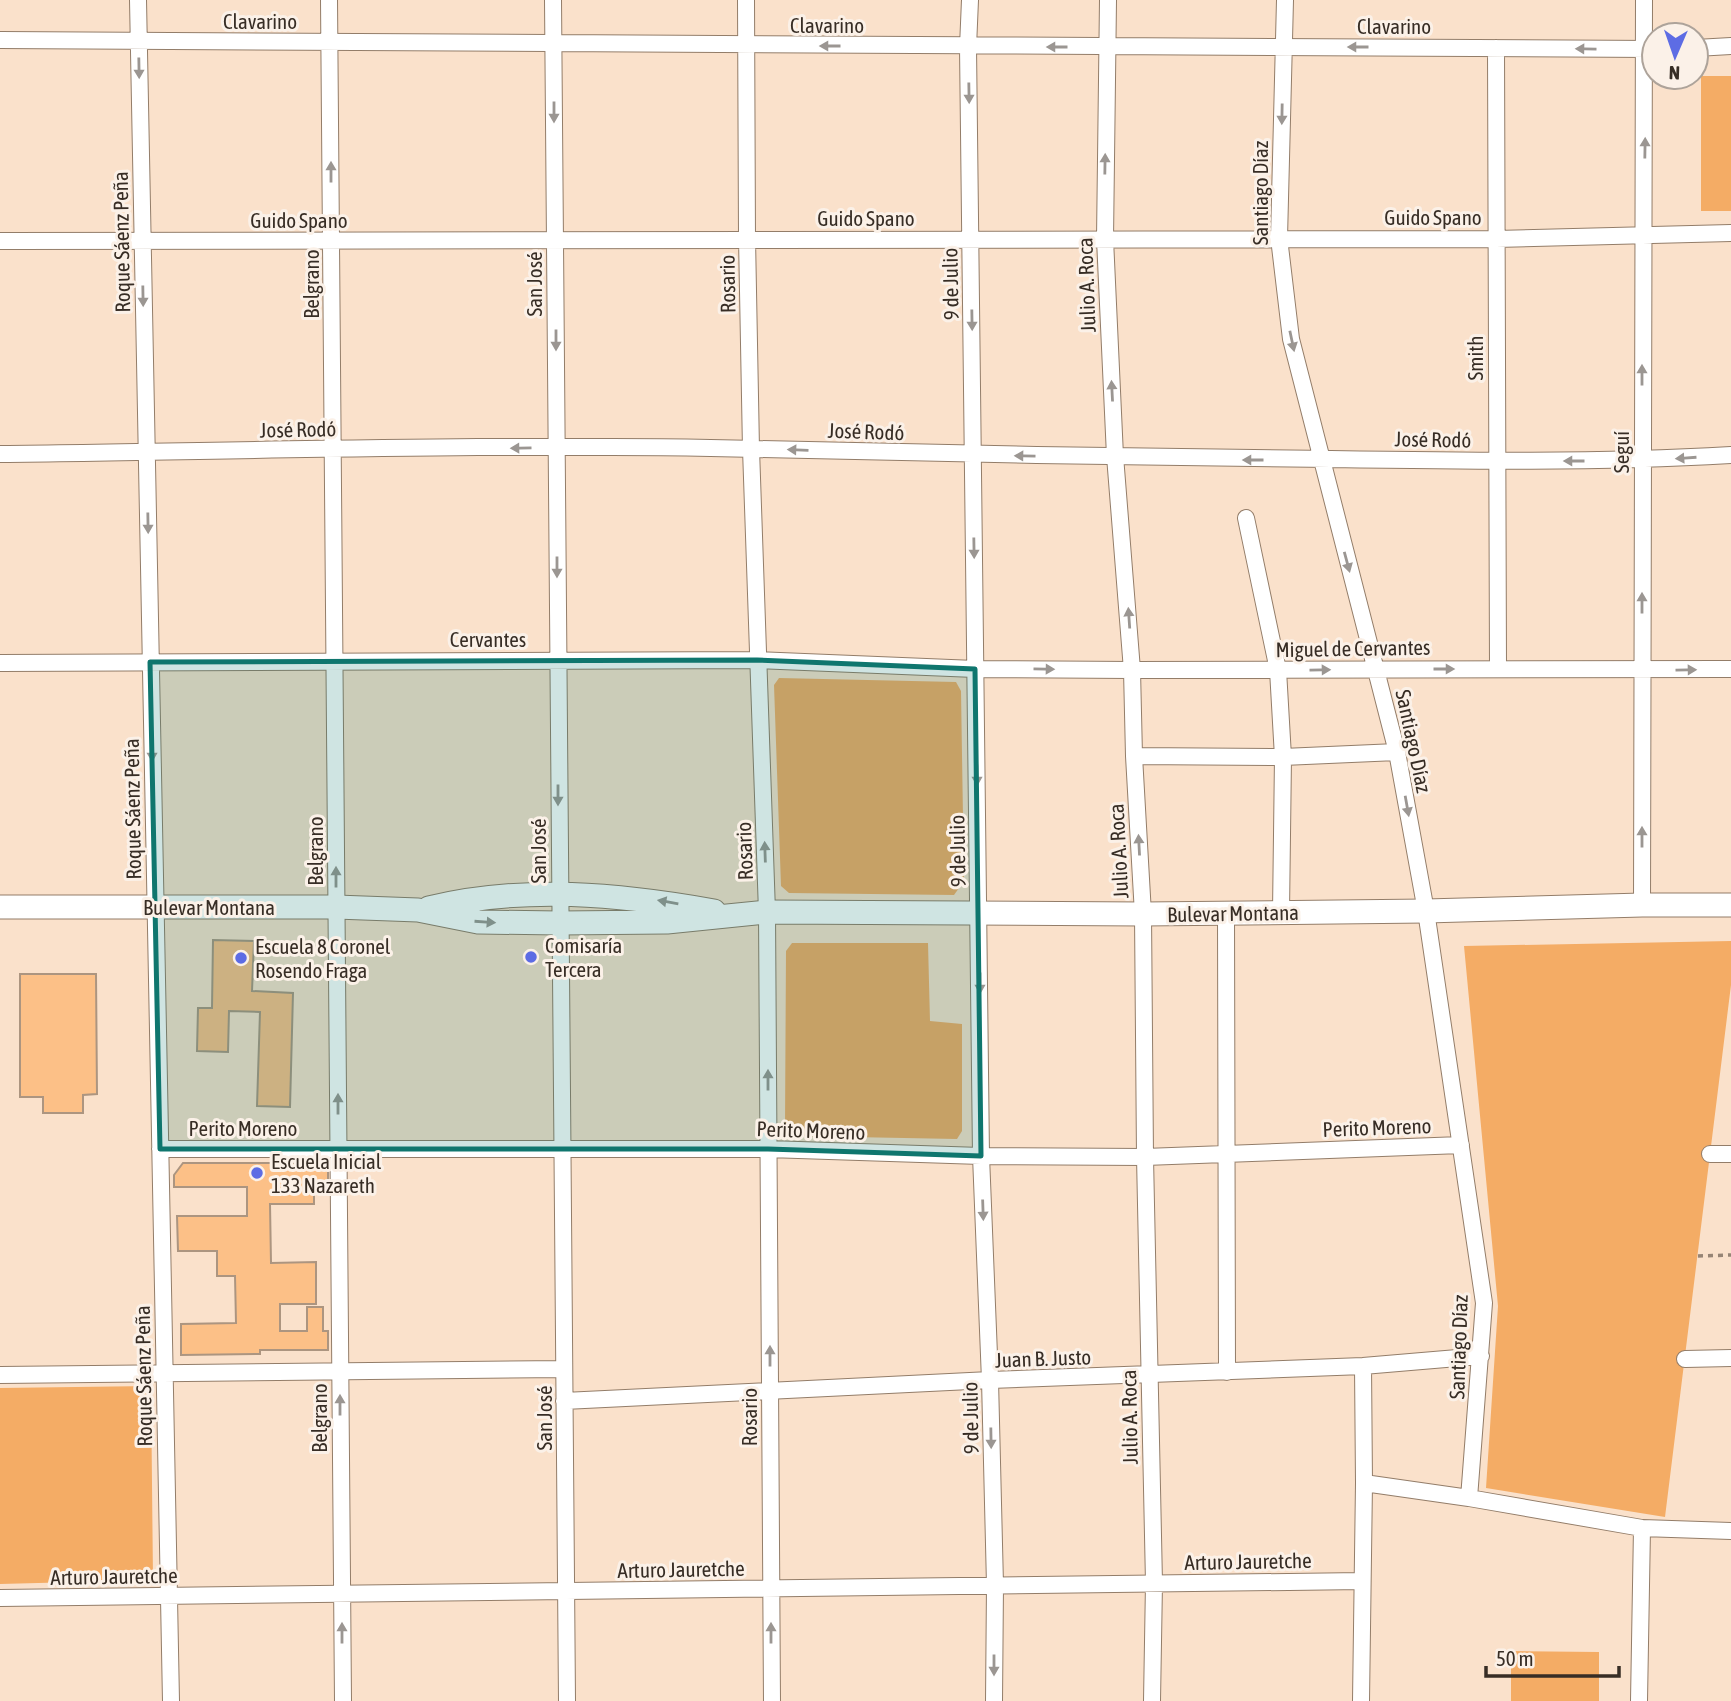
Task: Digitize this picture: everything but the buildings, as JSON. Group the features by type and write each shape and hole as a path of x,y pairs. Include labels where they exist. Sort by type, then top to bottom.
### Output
{"main road":[{"name":"Bulevar Montana","path":"418,910 470,898 559,893 653,900 735,915"},
{"name":"Bulevar Montana","path":"0,907 336,907 418,910 478,922 559,923 710,920 767,912 1143,914 1731,905"}],"street":[{"name":"Roque Sáenz Peña","path":"138,0 171,1701"},
{"name":"Belgrano","path":"329,0 343,1701"},
{"name":"San José","path":"553,0 567,1701"},
{"name":"Rosario","path":"746,0 751,449 767,912 772,1701"},
{"name":"9 de Julio","path":"970,0 968,47 981,1156 995,1586 994,1701"},
{"name":"Julio A. Roca","path":"1108,0 1105,239 1115,457 1132,670 1143,914 1154,1583 1152,1701"},
{"name":"Santiago Díaz","path":"1285,0 1279,237 1291,338 1397,752 1426,911 1484,1303 1469,1498"},
{"name":"Seguí","path":"1644,0 1647,21"},
{"name":"Clavarino","path":"0,40 1640,49"},
{"path":"1710,47 1731,46"},
{"name":"Smith","path":"1496,48 1498,668"},
{"name":"Seguí","path":"1642,905 1643,234 1648,91"},
{"name":"Guido Spano","path":"0,241 1279,237 1496,239 1731,233"},
{"name":"José Rodó","path":"0,454 556,448 751,449 1216,460 1642,460 1731,455"},
{"path":"1246,517 1279,670 1283,757 1281,912"},
{"name":"Cervantes","path":"0,663 757,660 975,669"},
{"name":"Miguel de Cervantes","path":"975,669 1731,669"},
{"path":"1134,756 1283,757 1397,752"},
{"path":"1226,912 1227,1372"},
{"name":"Perito Moreno","path":"160,1149 768,1149 981,1156 1145,1157 1461,1145"},
{"path":"1710,1154 1731,1154"},
{"name":"Juan B. Justo","path":"565,1401 990,1380 1363,1366 1481,1356"},
{"path":"1685,1359 1731,1358"},
{"path":"1361,1701 1363,1366"},
{"path":"0,1375 564,1369"},
{"path":"1364,1483 1642,1528 1731,1531"},
{"path":"1639,1701 1642,1528"},
{"name":"Arturo Jauretche","path":"0,1598 1362,1581"}],"path":[{"path":"1698,1256 1731,1255"}],"highlighted area":[{"path":"757,660 975,669 981,1156 768,1149 160,1149 150,662"}],"shaded area":[{"path":"1710,76 1731,76 1731,211 1701,211 1701,91 1710,91"},
{"path":"779,678 956,682 961,691 964,881 954,895 789,893 781,886 774,685"},
{"path":"1731,941 1731,985 1665,1517 1486,1488 1498,1306 1464,946"},
{"path":"792,943 928,943 930,1021 962,1024 962,1131 957,1139 798,1136 785,1126 786,951"},
{"path":"151,1386 153,1580 0,1584 0,1388"},
{"path":"1511,1651 1599,1652 1599,1701 1511,1701"}],"place":[{"name":"Comisaría Tercera","path":"531,957"},
{"name":"Escuela 8 Coronel Rosendo Fraga","path":"241,958"},
{"name":"Escuela Inicial 133 Nazareth","path":"257,1173"}]}
